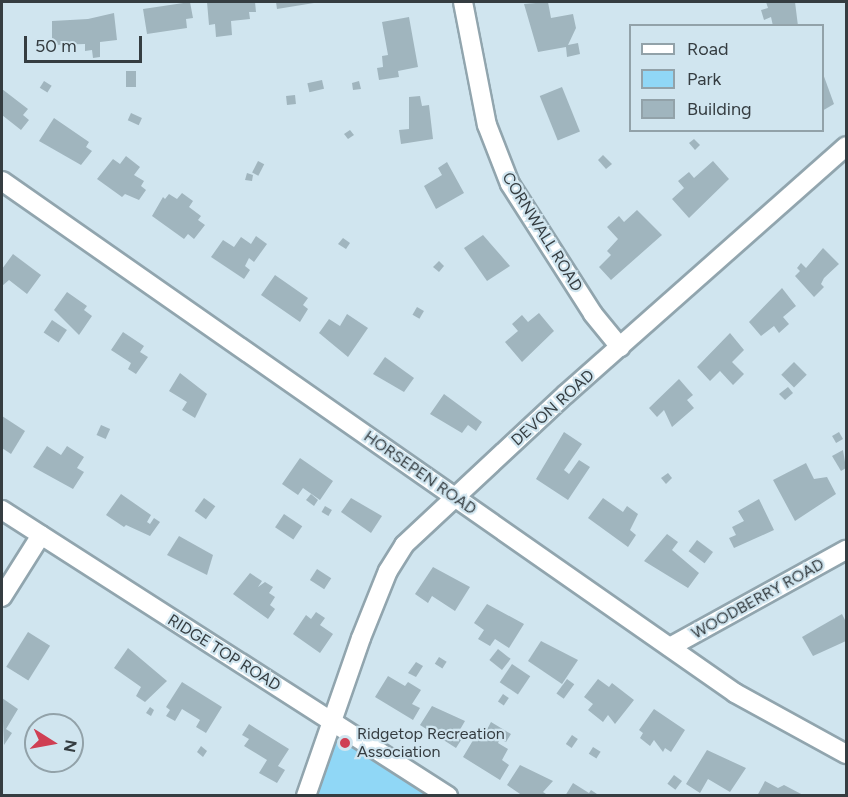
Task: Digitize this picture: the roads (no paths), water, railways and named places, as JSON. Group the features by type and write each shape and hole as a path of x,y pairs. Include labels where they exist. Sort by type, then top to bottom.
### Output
{"street":[{"name":"CORNWALL ROAD","path":"463,2 487,125 510,184 593,314 620,347"},
{"name":"DEVON ROAD","path":"306,795 388,571 404,545 620,347 846,146"},
{"name":"HORSEPEN ROAD","path":"2,181 735,693 846,754"},
{"name":"RIDGE TOP ROAD","path":"2,510 448,795"},
{"path":"2,597 41,535"},
{"name":"WOODBERRY ROAD","path":"670,647 846,550"}],"place":[{"name":"Ridgetop Recreation Association","path":"345,743"}]}
